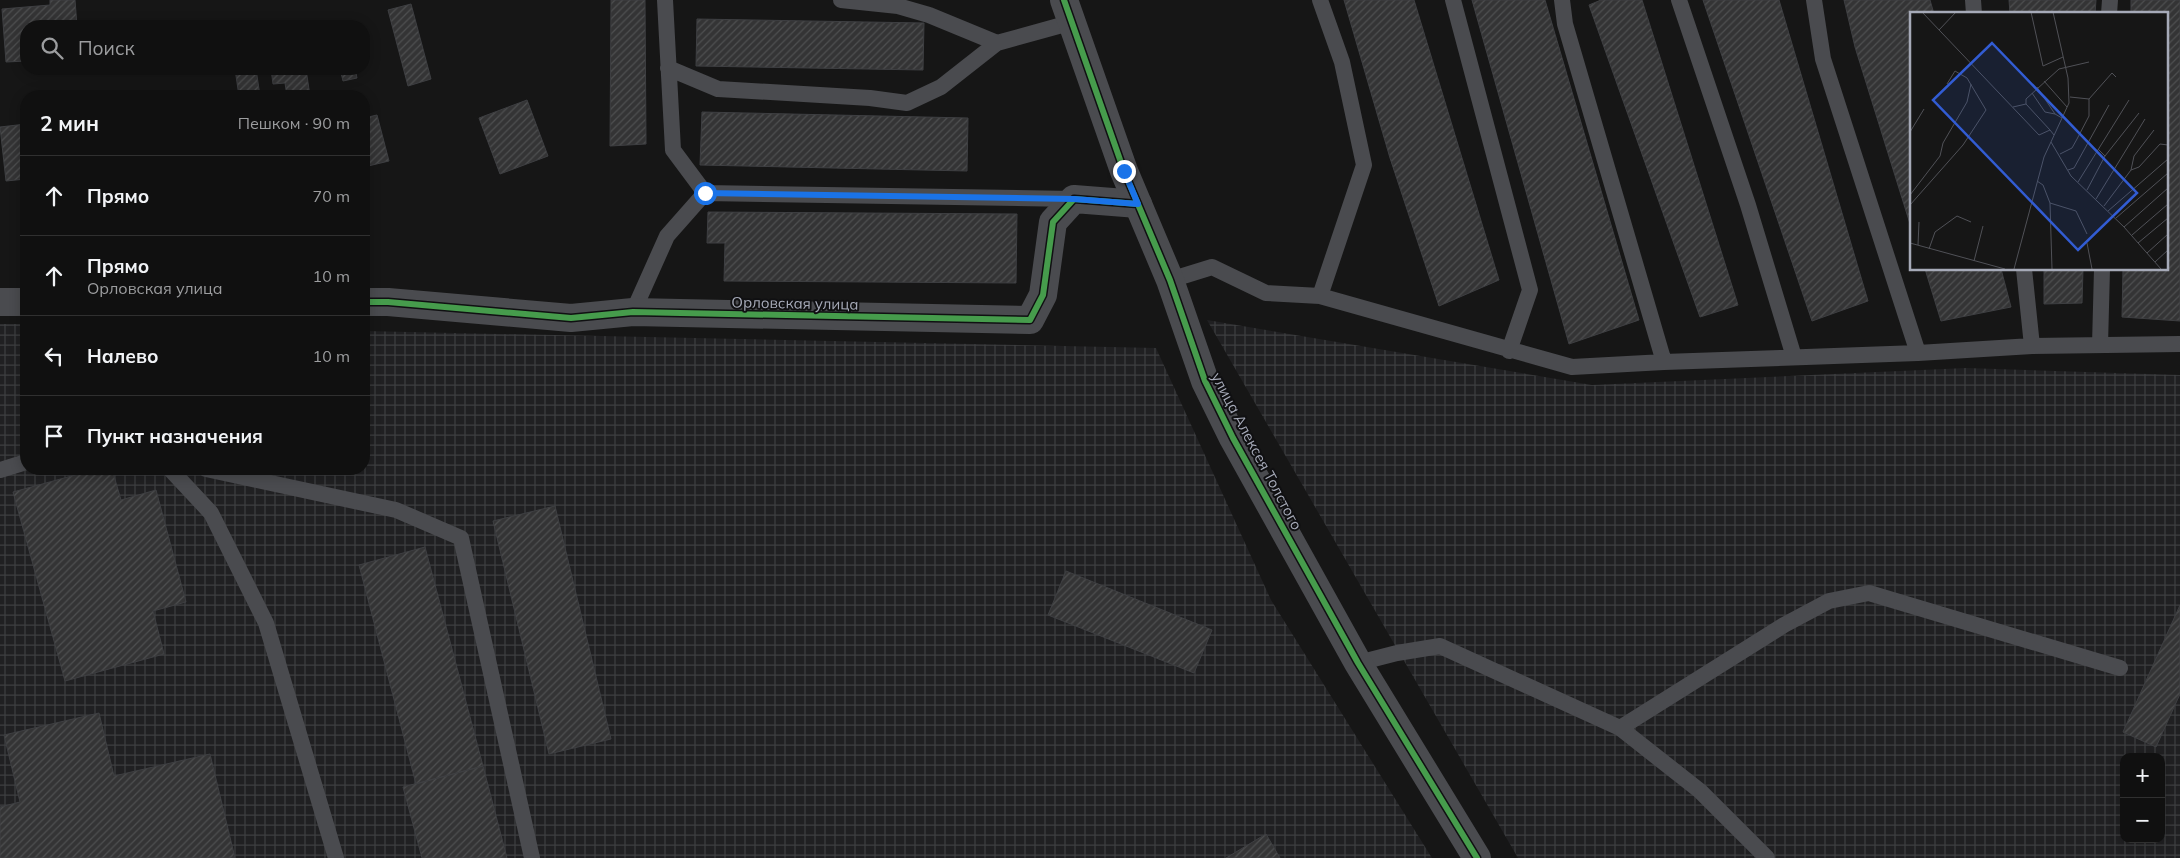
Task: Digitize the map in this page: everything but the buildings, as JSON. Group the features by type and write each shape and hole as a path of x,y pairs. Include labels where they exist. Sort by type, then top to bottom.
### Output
{"street":[{"name":"улица Алексея Толстого","path":"1068,11 1124,171 1170,280 1205,381 1225,422 1358,663 1477,858"},
{"path":"1074,199 1138,204"},
{"name":"Орловская улица","path":"370,302 571,318 633,312 1030,320 1043,295 1053,222 1074,199"},
{"path":"0,302 20,302"}],"lane":[{"path":"665,0 673,150 705,193"},
{"path":"841,0 898,6 929,15 996,43"},
{"path":"1320,0 1342,62 1364,165 1320,296"},
{"path":"1453,0 1530,290 1509,351"},
{"path":"1562,0 1565,24 1664,362"},
{"path":"1680,0 1748,205 1794,357"},
{"path":"1814,0 1823,59 1918,353"},
{"path":"668,68 718,89 870,98 907,103 941,87 996,43 1068,11"},
{"path":"633,312 667,236 705,193 1074,199"},
{"path":"1170,280 1212,267 1266,293 1320,296 1509,351 1572,367 1918,353 2032,346 2180,344"},
{"path":"2024,270 2032,346"},
{"path":"2100,345 2102,270"},
{"path":"0,470 20,464"},
{"path":"175,475 211,514 266,623 336,858"},
{"path":"234,475 396,510 461,538 532,858"},
{"path":"1620,728 1784,625 1829,601 1869,593 2120,668"},
{"path":"1358,663 1397,652 1440,646 1620,728 1700,791 1768,858"}],"shaded area":[{"path":"1207,320 1592,385 1966,368 2180,375 2180,858 1518,858"},
{"path":"0,324 20,324 20,475 370,475 370,331 1156,348 1271,600 1432,858 0,858"}],"cycle path":[{"path":"1064,0 1124,171 1170,280 1205,381 1233,438 1358,663 1477,858"},
{"path":"370,302 571,318 633,312 1030,320 1043,295 1053,222 1074,199 1138,204"}],"route":[{"path":"705,193 1074,199 1138,204 1124,171"}]}
